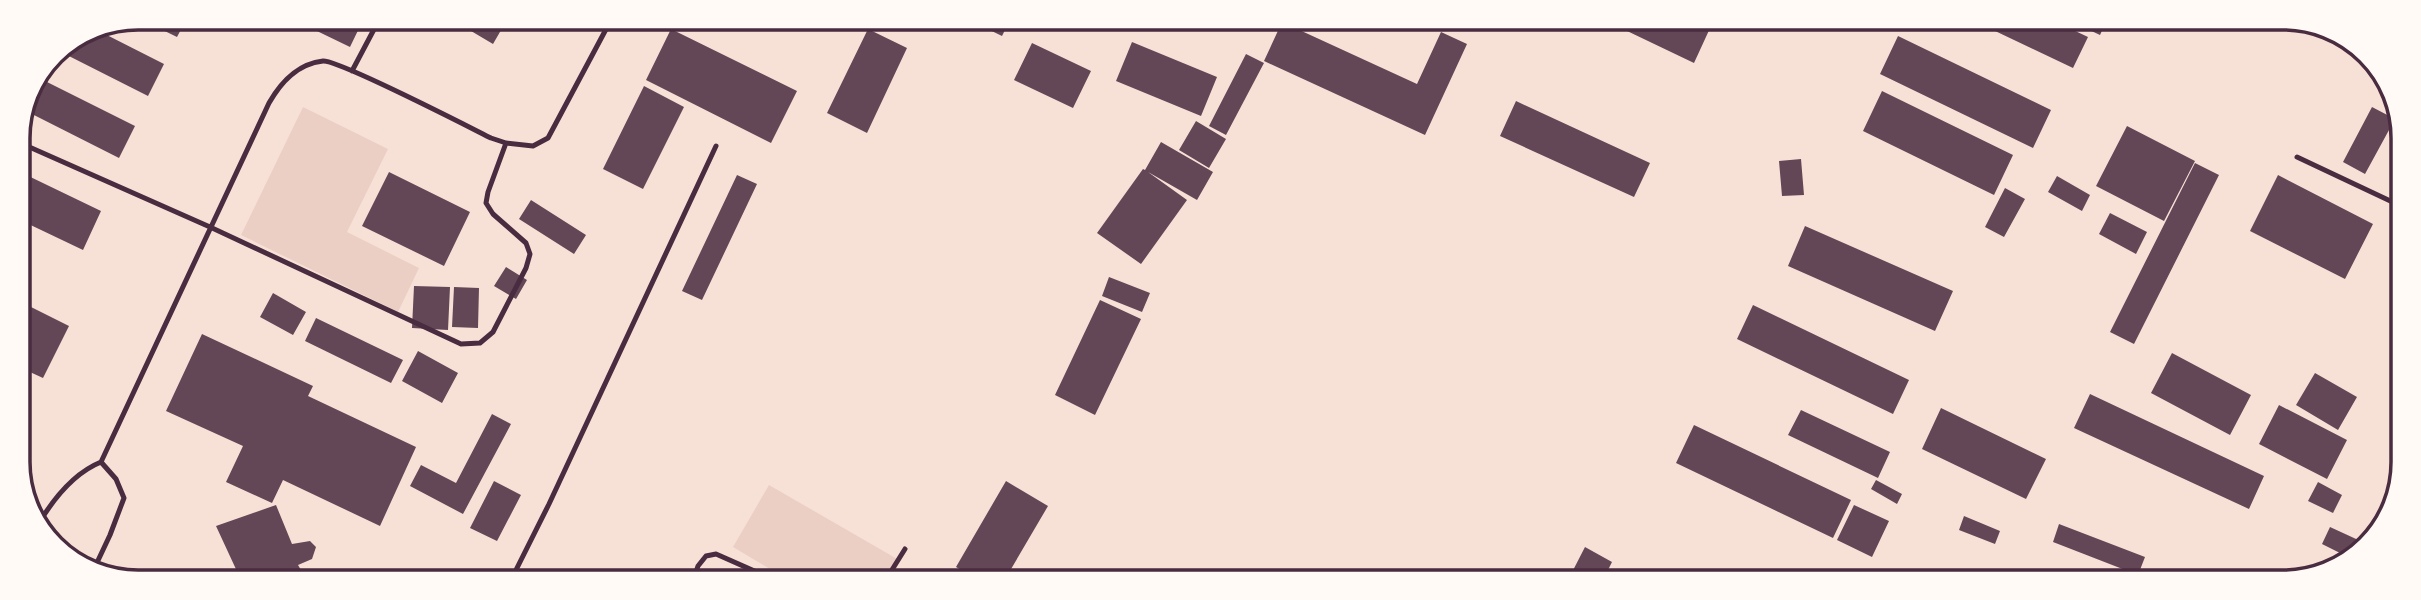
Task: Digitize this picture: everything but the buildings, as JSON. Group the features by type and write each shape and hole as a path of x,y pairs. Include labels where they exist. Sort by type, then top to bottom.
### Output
{"lane":[{"path":"352,71 374,30"},
{"path":"44,515 50,505 86,468 101,462 236,169 280,84 296,70 324,61 352,71 491,138 506,143 533,146 548,138 606,30"},
{"path":"30,147 210,227 461,344 480,343 493,332 526,268 530,254 526,243 492,214 486,203 506,143"},
{"path":"515,570 550,503 716,146"},
{"path":"2297,157 2391,201"},
{"path":"97,562 124,498 116,479 101,462"},
{"path":"892,570 905,549"},
{"path":"697,570 706,556 716,554 752,570"}],"shaded area":[{"path":"303,107 388,149 347,232 419,268 398,312 241,235"},
{"path":"769,485 899,560 894,570 772,570 733,547"}]}
